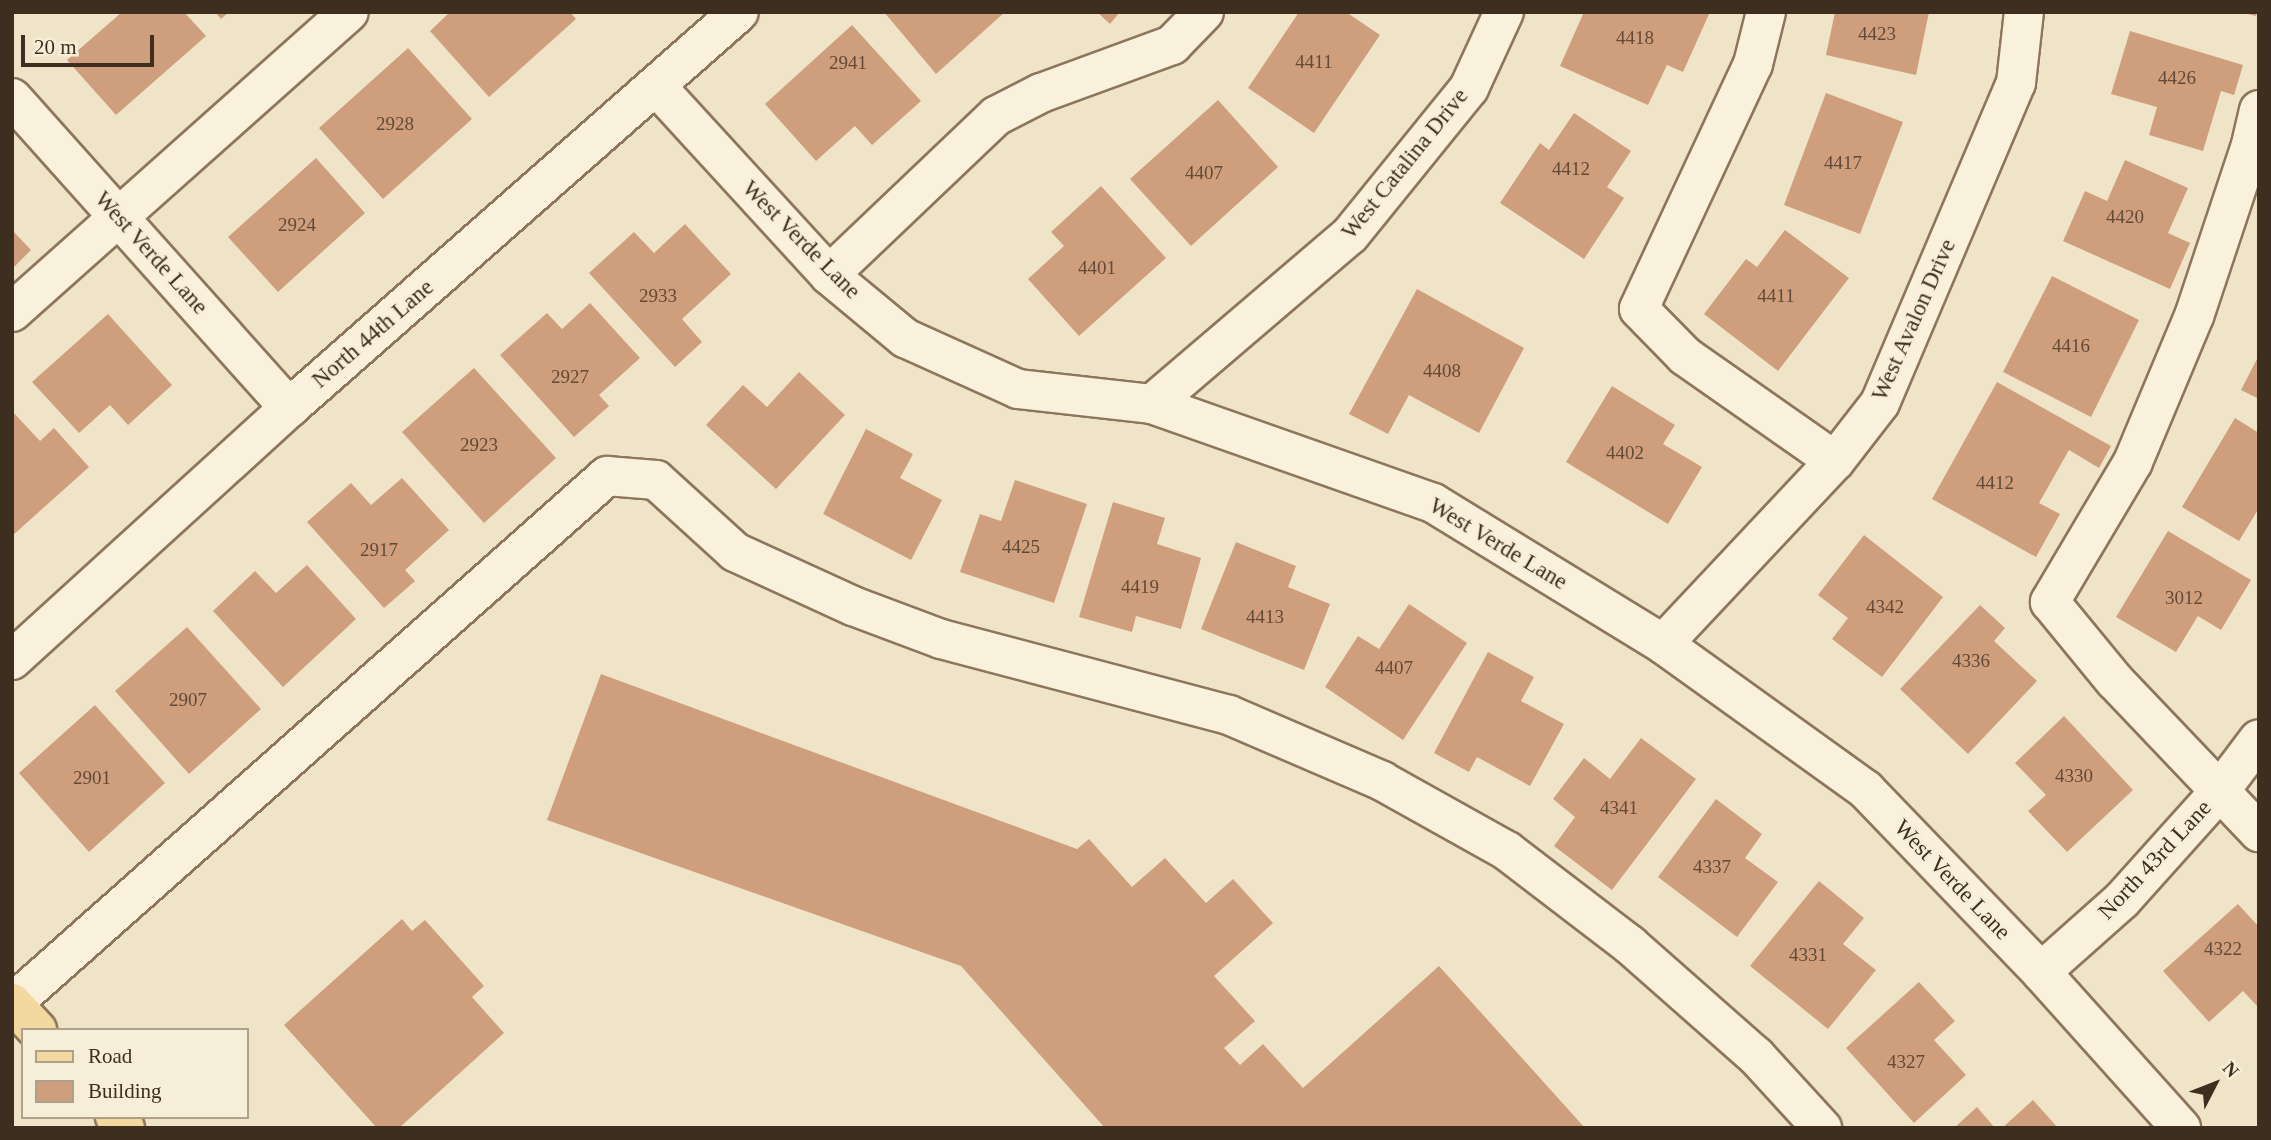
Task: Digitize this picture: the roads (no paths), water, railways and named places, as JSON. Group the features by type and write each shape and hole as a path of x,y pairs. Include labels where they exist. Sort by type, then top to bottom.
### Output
{"main road":[{"path":"12,1003 35,1028"}],"street":[{"path":"12,312 349,12"},
{"name":"North 44th Lane","path":"12,660 289,408 739,12"},
{"path":"829,275 996,116 1041,93 1172,45 1204,12"},
{"name":"West Catalina Drive","path":"1152,404 1350,235 1469,88 1504,12"},
{"path":"1766,12 1753,64 1639,309 1685,356 1835,461"},
{"name":"West Avalon Drive","path":"1663,644 1835,461 1880,403 2016,83 2024,12"},
{"name":"West Verde Lane","path":"656,86 829,275 905,338 1018,389 1152,404 1433,503 1663,644 1866,790 2041,972 2181,1128"},
{"name":"West Verde Lane","path":"12,98 289,408"},
{"path":"2259,110 2250,148 2194,316 2133,462 2050,602 2115,681 2259,832"},
{"path":"12,1003 607,476 656,480 735,552 852,606 941,639 1229,715 1382,782 1507,851 1630,945 1756,1056 1822,1128"},
{"name":"North 43rd Lane","path":"2041,972 2122,900 2219,792 2259,739"}]}
